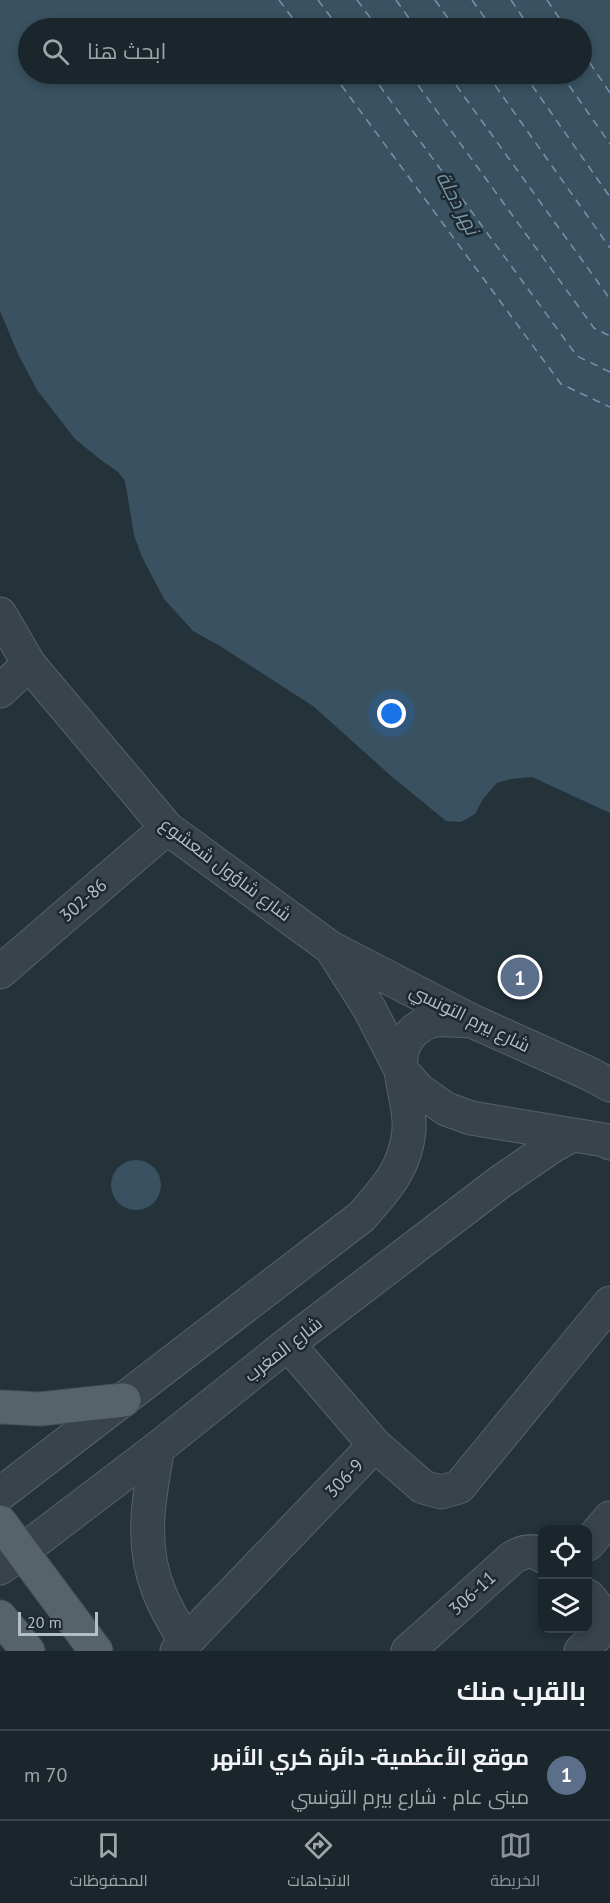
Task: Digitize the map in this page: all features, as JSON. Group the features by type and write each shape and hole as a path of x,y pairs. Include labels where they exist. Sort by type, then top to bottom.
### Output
{"main road":[{"path":"0,1407 40,1409 124,1400"},
{"path":"0,1522 11,1559 96,1651"},
{"path":"0,1617 27,1651"}],"street":[{"name":"شارع شاؤول شعشوع","path":"0,614 29,664 167,828 331,948 369,1008 401,1070"},
{"path":"0,691 29,664"},
{"name":"302-86","path":"0,972 167,828"},
{"name":"شارع بيرم التونسي","path":"331,948 472,1021 590,1074 610,1086"},
{"path":"0,1494 362,1217 391,1183 404,1156 409,1132 409,1116 399,1058 402,1045 419,1027 431,1021 472,1021"},
{"path":"401,1070 419,1090 446,1109 471,1118 496,1124 604,1140 610,1143"},
{"name":"شارع المغرب","path":"11,1559 158,1448 288,1344 500,1182 571,1136"},
{"name":"306-9","path":"181,1647 375,1445 423,1487 441,1492 459,1487 610,1303"},
{"path":"288,1344 375,1445"},
{"path":"158,1448 148,1500 148,1543 151,1566 158,1590 181,1647"},
{"path":"592,1539 610,1518"},
{"name":"306-11","path":"408,1651 512,1558 525,1551 538,1553"},
{"path":"581,1651 600,1633 604,1620 601,1607 592,1599"}],"water":[{"name":"نهر دجلة","path":"0,0 610,0 610,813 532,777 497,783 483,799 475,814 461,822 446,821 390,775 313,706 193,631 164,599 142,557 134,535 125,481 118,472 75,439 37,390 18,354 0,311"},
{"path":"136,1160 154,1167 161,1185 154,1203 136,1210 118,1203 111,1185 118,1167"}],"ferry route":[{"path":"279,0 292,18"},
{"path":"318,0 332,18"},
{"path":"357,0 370,18"},
{"path":"396,0 409,18"},
{"path":"435,0 448,18"},
{"path":"472,0 485,18"},
{"path":"511,0 523,18"},
{"path":"547,0 559,18"},
{"path":"592,66 610,93"},
{"path":"340,84 561,384 610,407"},
{"path":"378,84 577,356 610,372"},
{"path":"417,84 594,328 610,336"},
{"path":"455,84 610,299"},
{"path":"494,84 610,248"},
{"path":"531,84 610,197"},
{"path":"568,84 610,144"}],"place":[{"name":"موقع الأعظمية- دائرة كري الأنهر","path":"520,977"}]}
